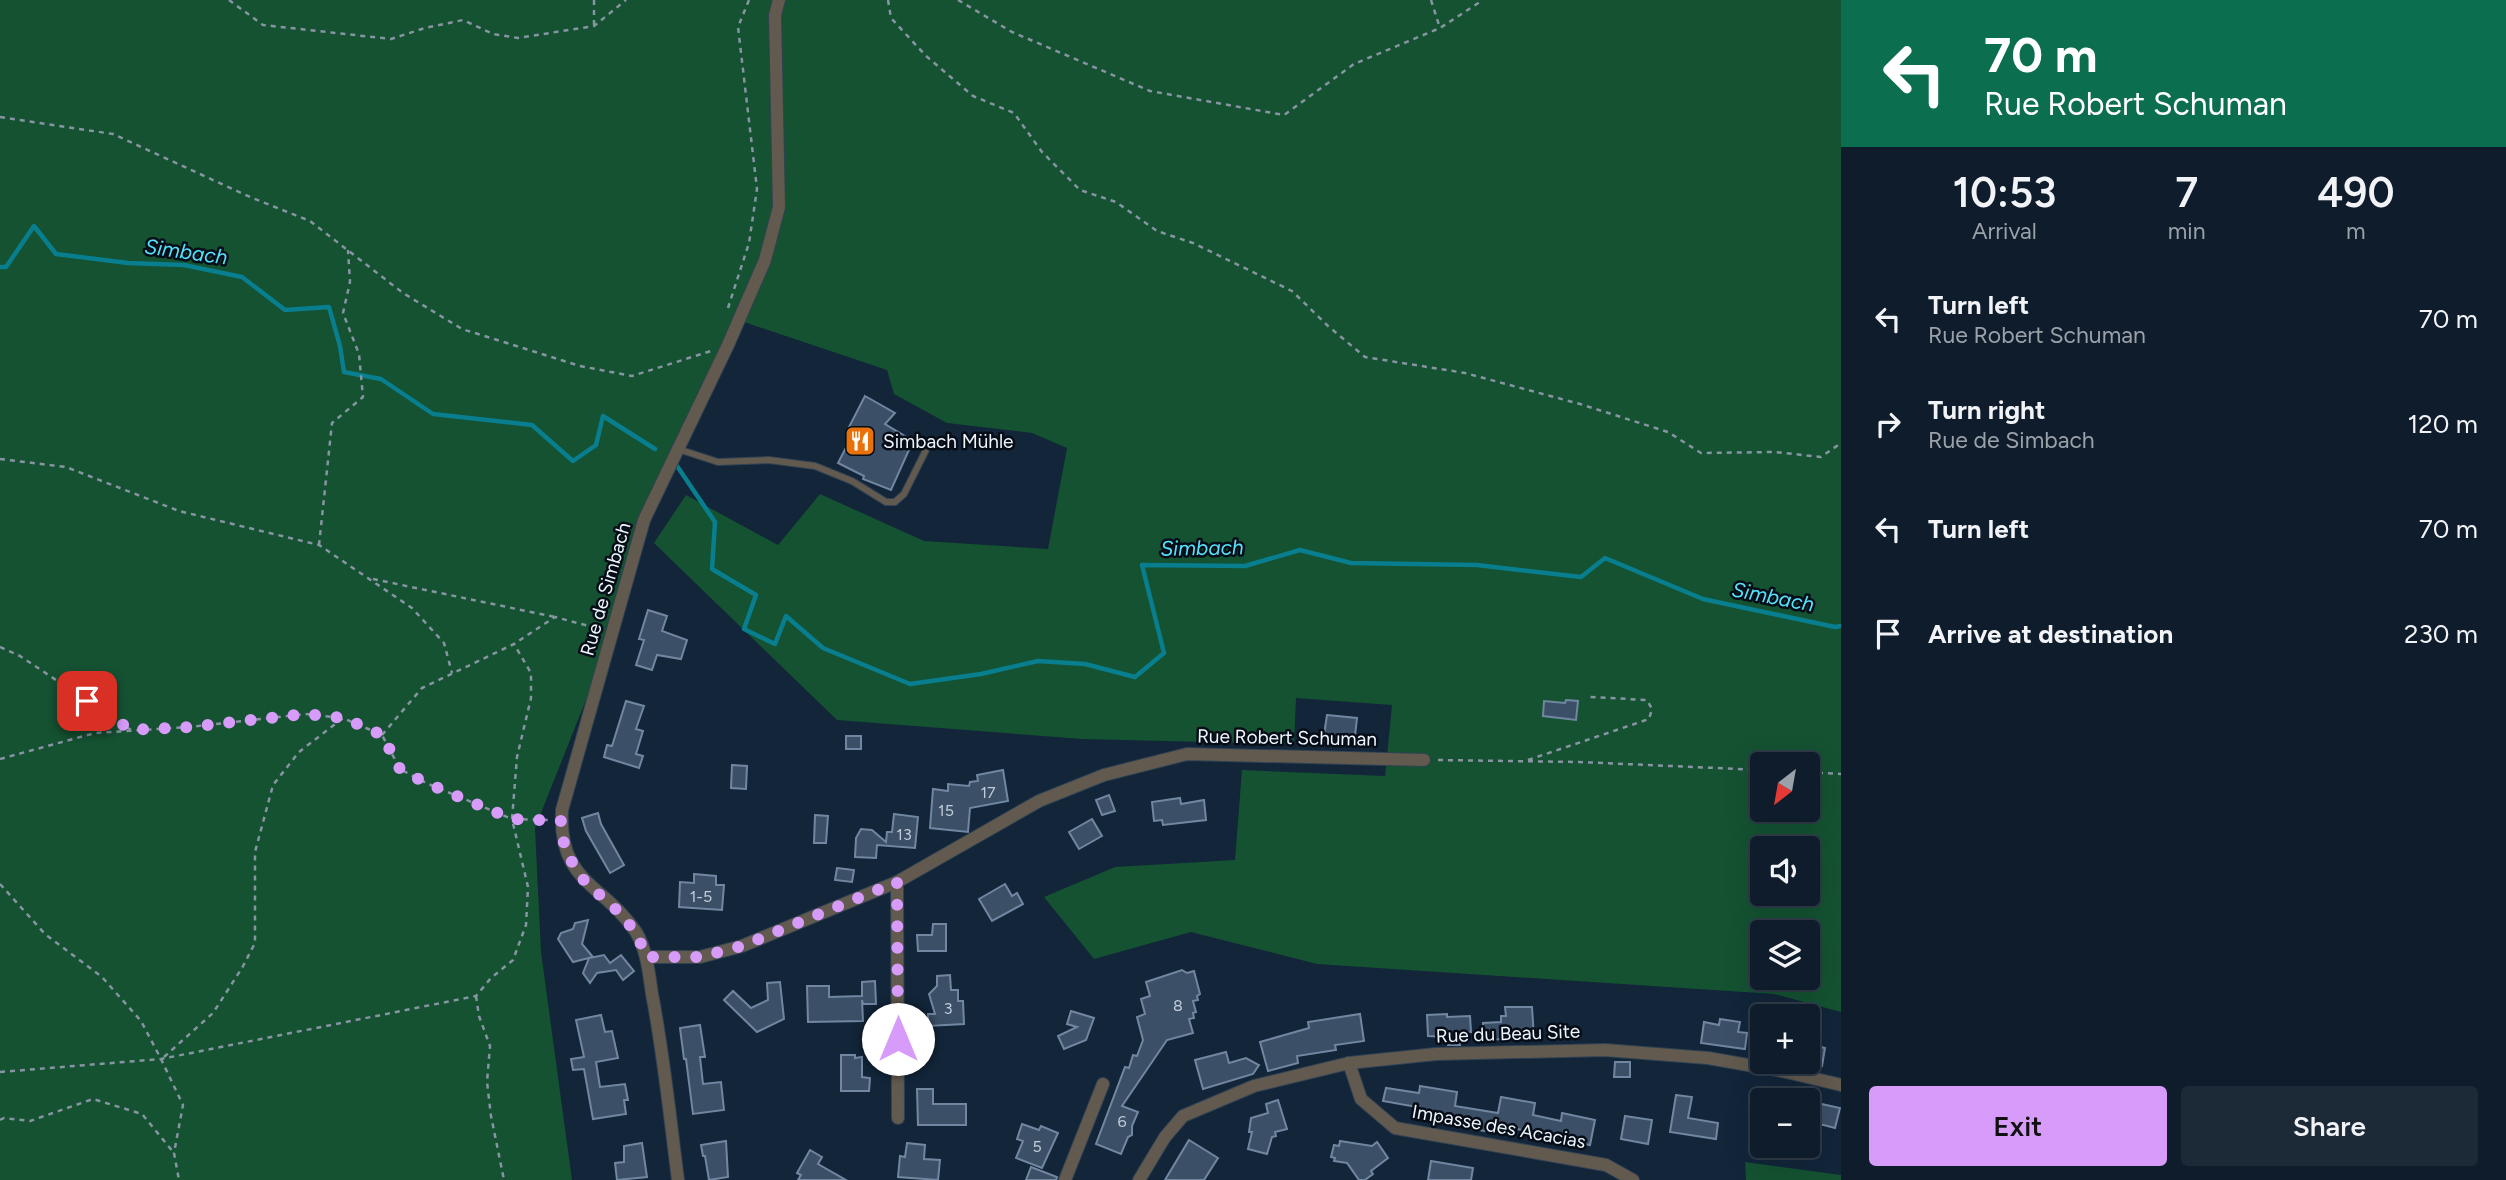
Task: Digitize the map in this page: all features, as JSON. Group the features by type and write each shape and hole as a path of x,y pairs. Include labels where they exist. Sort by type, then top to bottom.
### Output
{"street":[{"name":"Rue de Simbach","path":"678,1180 658,1024 646,957 637,934 619,912 585,882 565,851 561,821 570,775 644,520 728,345 765,260 779,207 775,15 779,0"},
{"name":"Rue Robert Schuman","path":"646,957 700,957 742,946 897,882 1039,802 1104,775 1187,754 1424,760"},
{"path":"897,882 898,1118"},
{"name":"Rue du Beau Site","path":"1139,1180 1165,1137 1183,1116 1254,1086 1349,1063 1436,1054 1605,1050 1708,1058 1782,1070 1841,1085"},
{"name":"Impasse des Acacias","path":"1349,1063 1361,1099 1395,1128 1606,1165 1633,1180"},
{"path":"1065,1180 1103,1084"}],"lane":[{"path":"678,449 718,462 769,460 815,466 852,481 886,502 895,502 904,494 926,450"}],"path":[{"path":"229,0 263,25 391,39 463,20 493,34 518,38 594,26 626,0"},
{"path":"594,0 594,26"},
{"path":"728,318 728,305 749,243 757,189 738,27 749,0"},
{"path":"888,0 891,18 926,56 973,96 1014,113 1042,152 1080,190 1116,202 1157,231 1193,243 1292,291 1365,357 1465,373 1580,404 1668,432 1702,453 1775,452 1821,457 1841,443"},
{"path":"958,0 1012,32 1150,91 1284,114 1354,64 1440,28 1483,0"},
{"path":"1431,0 1440,28"},
{"path":"0,117 113,134 310,222 403,293 462,329 580,366 632,376 728,345"},
{"path":"319,545 332,423 363,397 359,354 343,313 349,282 348,250"},
{"path":"0,458 66,467 179,512 319,545 412,608 444,643 452,673"},
{"path":"369,578 555,617 613,632"},
{"path":"382,735 422,688 514,644 555,617"},
{"path":"0,1073 162,1059 476,996 491,978 513,960 526,925 528,887 512,819 517,757 531,698 531,673 514,644"},
{"path":"0,647 20,656 131,730"},
{"path":"1525,761 1649,719 1652,709 1647,700 1590,697"},
{"path":"0,759 95,733 189,727 305,714 344,718 382,735 400,769 426,783 512,819 561,821"},
{"path":"162,1059 213,1013 255,943 255,852 273,785 299,752 344,718"},
{"path":"1424,760 1750,770"},
{"path":"1820,773 1841,774"},
{"path":"0,884 46,934 102,977 141,1021 183,1105 174,1153 179,1180"},
{"path":"476,996 479,1016 490,1046 488,1082 491,1116 503,1180"},
{"path":"0,1121 5,1118 30,1121 93,1099 142,1114 174,1153"}],"green space":[{"path":"0,0 1841,0 1841,1012 1820,1006 1820,1004 1774,994 1317,964 1191,932 1094,959 1044,897 1115,867 1235,860 1242,770 1385,776 1392,705 1296,698 1294,744 1082,739 837,720 654,543 686,495 778,545 820,494 924,541 1048,549 1067,448 1032,433 947,423 894,394 887,370 738,320 669,459 613,632 535,828 541,952 572,1180 0,1180"},
{"path":"1745,1162 1841,1175 1841,1180 1746,1180"}],"building":[{"path":"865,396 895,413 885,424 913,441 891,490 863,479 864,476 838,463 855,430 849,427"},
{"path":"648,610 667,616 662,631 687,640 681,659 657,655 652,670 636,665 644,640 639,639"},
{"path":"1566,700 1578,701 1576,720 1543,716 1544,701 1565,703"},
{"path":"626,701 644,706 636,729 643,731 636,754 643,756 639,768 604,757 607,745 612,746"},
{"path":"1327,715 1357,718 1354,745 1323,741"},
{"path":"846,736 861,736 861,749 846,749"},
{"path":"732,765 747,766 746,789 731,788"},
{"path":"1003,770 1008,801 970,808 968,832 930,828 933,789 948,791 948,784 969,786 970,782 978,781 977,775"},
{"path":"1109,795 1115,811 1102,815 1096,800"},
{"path":"1180,798 1181,804 1204,800 1206,820 1163,825 1162,820 1154,821 1152,802"},
{"path":"598,813 601,824 624,865 610,873 586,831 582,818"},
{"path":"894,814 918,817 915,848 877,845 876,858 855,857 856,838 861,829 872,830 886,842 887,832 892,832"},
{"path":"815,815 828,816 826,843 814,843"},
{"path":"1092,819 1102,836 1079,849 1069,832"},
{"path":"837,868 854,870 852,882 835,880"},
{"path":"694,874 716,876 716,885 724,885 722,910 679,907 680,882 694,883"},
{"path":"1005,884 1012,896 1017,893 1023,904 992,921 979,899"},
{"path":"588,920 582,944 593,957 573,962 558,939 561,933 573,929 575,923"},
{"path":"933,924 946,924 946,951 918,951 917,935 932,935"},
{"path":"604,955 610,963 621,955 634,971 623,980 616,970 597,973 590,983 583,973 589,958"},
{"path":"1182,970 1187,973 1194,971 1200,994 1197,996 1198,1000 1193,1001 1196,1012 1193,1013 1194,1018 1189,1019 1193,1033 1167,1040 1122,1106 1138,1112 1132,1126 1132,1135 1128,1137 1121,1154 1096,1144 1125,1067 1129,1068 1133,1055 1137,1056 1143,1040 1137,1017 1145,1014 1141,999 1150,996 1146,982"},
{"path":"950,975 951,990 958,990 958,1001 963,1001 964,1024 928,1026 928,1014 935,1014 929,994 937,986 937,976"},
{"path":"875,981 876,1004 863,1004 862,1000 863,1021 808,1022 807,986 829,986 829,997 862,996 862,982"},
{"path":"780,982 784,1019 757,1032 724,1000 733,991 751,1008 768,1000 767,983"},
{"path":"1505,1007 1532,1007 1534,1038 1484,1040 1483,1023 1501,1022 1501,1016 1506,1016"},
{"path":"1071,1011 1094,1018 1086,1040 1064,1049 1058,1036 1077,1027 1067,1024"},
{"path":"1360,1014 1364,1041 1335,1045 1336,1050 1297,1056 1298,1063 1268,1071 1260,1042 1309,1028 1308,1022"},
{"path":"1447,1014 1447,1017 1470,1016 1471,1032 1459,1033 1460,1045 1448,1045 1448,1037 1428,1036 1427,1015"},
{"path":"601,1015 605,1032 612,1031 618,1058 596,1062 600,1087 625,1084 628,1100 624,1100 626,1114 593,1119 584,1069 573,1070 571,1059 584,1057 576,1020"},
{"path":"1720,1019 1740,1022 1738,1032 1747,1033 1745,1049 1701,1043 1704,1022 1719,1025"},
{"path":"700,1025 705,1057 700,1057 703,1084 721,1082 724,1110 693,1114 680,1028"},
{"path":"1820,1047 1825,1048 1820,1066"},
{"path":"1226,1052 1229,1063 1246,1058 1259,1065 1253,1074 1203,1089 1195,1060"},
{"path":"841,1055 862,1057 862,1077 870,1078 869,1091 841,1091"},
{"path":"1615,1062 1630,1062 1630,1077 1614,1077"},
{"path":"1420,1086 1457,1092 1455,1106 1498,1113 1501,1097 1535,1103 1533,1115 1561,1121 1562,1113 1595,1120 1590,1145 1486,1123 1485,1131 1472,1129 1473,1123 1416,1115 1417,1107 1383,1101 1386,1088 1419,1093"},
{"path":"917,1089 933,1089 933,1104 966,1104 966,1125 918,1125"},
{"path":"1676,1095 1692,1097 1688,1118 1718,1123 1716,1139 1670,1132"},
{"path":"1278,1100 1287,1129 1275,1132 1276,1136 1272,1137 1267,1154 1248,1149 1252,1132 1249,1132 1251,1118 1268,1113 1266,1104"},
{"path":"1820,1104 1840,1108 1835,1128 1820,1124"},
{"path":"1625,1116 1652,1120 1648,1144 1621,1139"},
{"path":"1022,1124 1039,1130 1041,1126 1058,1133 1042,1168 1016,1158 1023,1141 1017,1139"},
{"path":"1189,1140 1218,1158 1204,1180 1165,1180"},
{"path":"726,1141 728,1177 709,1180 701,1145"},
{"path":"1340,1141 1372,1146 1377,1142 1388,1158 1371,1171 1373,1174 1365,1180 1359,1180 1347,1163 1334,1161 1335,1158 1331,1157 1334,1145 1339,1146"},
{"path":"642,1143 647,1177 617,1180 615,1163 624,1162 624,1146"},
{"path":"907,1143 925,1145 924,1159 940,1160 938,1180 898,1177 900,1156 905,1157"},
{"path":"810,1150 822,1157 818,1164 846,1180 798,1180 801,1175 797,1173"},
{"path":"1431,1161 1473,1168 1471,1180 1428,1180"},
{"path":"1031,1167 1057,1177 1056,1180 1026,1180"}],"waterway":[{"name":"Simbach","path":"0,267 6,267 34,226 56,254 128,263 184,265 242,277 285,310 329,307 344,372 381,379 433,414 532,425 573,461 596,445 603,416 655,449"},
{"name":"Simbach","path":"677,466 715,522 712,569 756,595 744,629 775,644 786,616 823,648 910,684 981,674 1038,661 1085,664 1135,677 1164,653 1142,565 1245,566 1300,550 1351,563 1477,565 1581,577 1605,558 1703,599 1835,627 1841,626"}],"place":[{"name":"Simbach Mühle","path":"860,441"}],"route":[{"path":"87,701 131,730 189,727 305,714 344,718 382,735 400,769 426,783 512,819 561,821 565,851 585,882 619,912 637,934 646,957 700,957 742,946 897,882 898,1039"}]}
